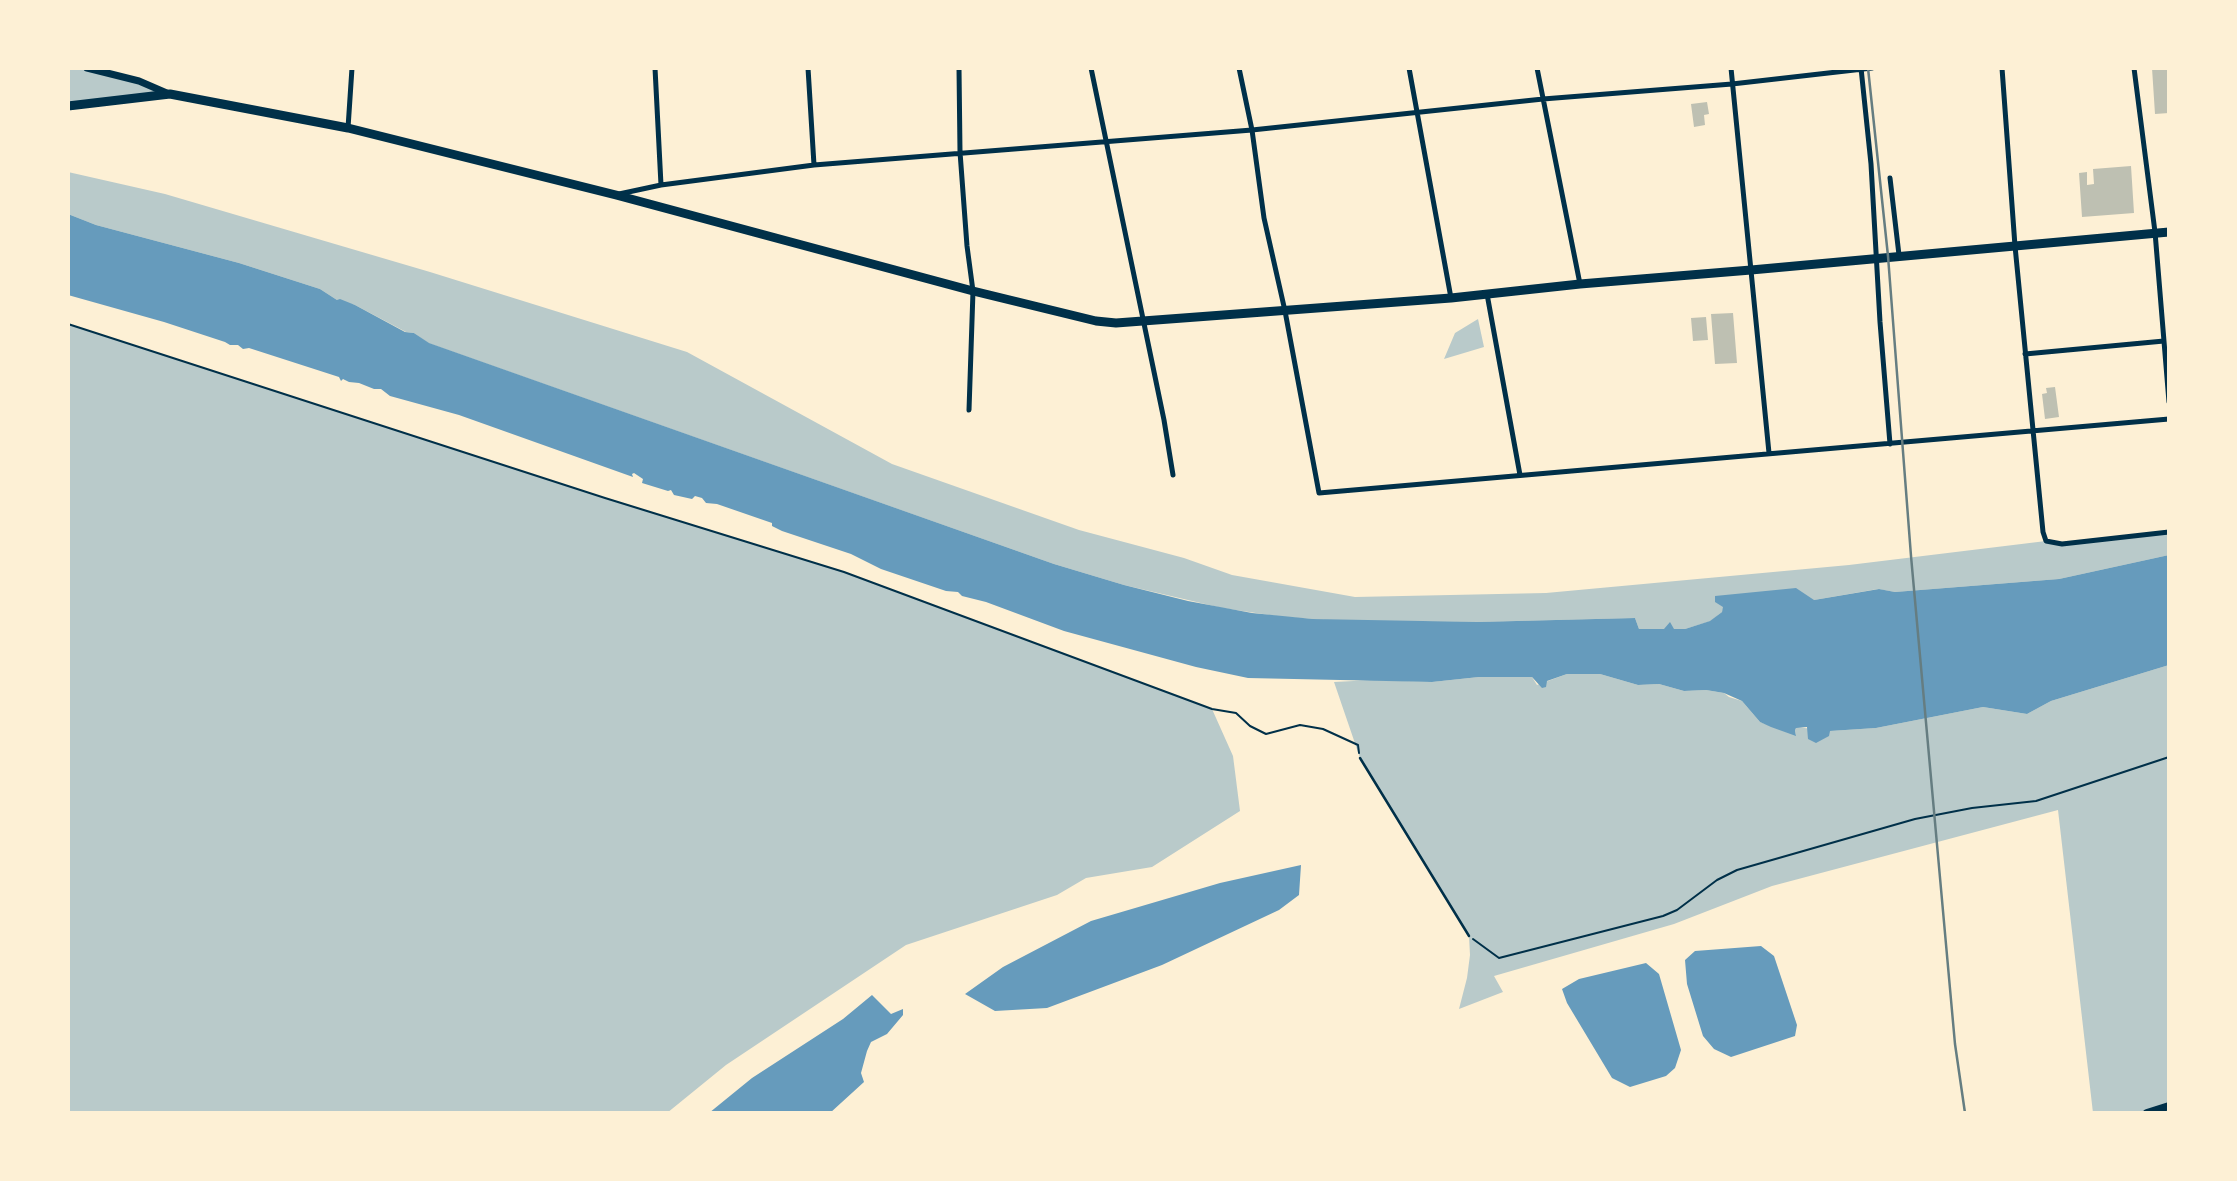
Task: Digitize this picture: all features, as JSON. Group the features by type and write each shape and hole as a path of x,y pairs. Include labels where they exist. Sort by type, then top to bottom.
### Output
{"main road":[{"path":"68,106 170,94 348,128 616,195 973,290 1096,321 1116,323 1451,298 1580,284 2169,232"},
{"path":"2147,1113 2169,1106"}],"street":[{"path":"87,68 139,81 170,94"},
{"path":"348,128 352,68"},
{"path":"655,68 661,185"},
{"path":"808,68 814,165"},
{"path":"959,68 960,152 973,290 969,410"},
{"path":"1091,68 1173,475"},
{"path":"1238,68 1252,130 1264,218 1285,311 1319,493 2169,419"},
{"path":"1409,68 1451,298"},
{"path":"1537,68 1580,284"},
{"path":"1731,68 1769,453"},
{"path":"616,195 661,185 814,165 1252,130 1872,68"},
{"path":"2002,68 2025,354 2046,541 2062,544 2169,533"},
{"path":"2134,68 2155,233 2169,402"},
{"path":"1861,69 1871,164 1890,444"},
{"path":"1890,178 1899,255"},
{"path":"1487,293 1520,475"},
{"path":"2025,354 2164,341"}],"lane":[{"path":"1360,758 1469,936"}],"path":[{"path":"68,324 605,498 844,572 1212,709 1236,713 1250,726 1266,734 1300,725 1323,729 1358,745 1360,758"},
{"path":"1469,936 1499,958 1663,916 1677,910 1717,880 1737,870 1915,819 2036,800 2169,757"}],"shaded area":[{"path":"68,68 87,68 170,94 68,106"},
{"path":"68,172 165,194 430,272 687,352 892,464 1079,530 1184,558 1232,575 1355,597 1546,593 1849,565 2046,541 2062,544 2169,533 2169,555 2059,579 1895,592 1878,589 1814,600 1724,607 1711,621 1685,629 1639,629 1635,618 1477,622 1343,621 1283,617 1222,608 1124,585 1054,564 428,343 414,333 406,332 355,305 337,300 320,289 239,263 96,225 68,214"},
{"path":"1478,319 1484,347 1444,359 1455,333"},
{"path":"68,324 605,498 844,572 1212,709 1233,756 1240,811 1152,867 1086,878 1057,895 906,945 726,1065 667,1113 68,1113"},
{"path":"2169,665 2169,1106 2147,1113 2093,1113 2058,810 1772,886 1674,924 1494,976 1503,992 1459,1009 1467,978 1469,936 1360,758 1334,682 1432,682 1479,677 1532,677 1537,685 1567,674 1600,674 1638,685 1659,684 1684,691 1724,693 1742,701 1760,722 1796,735 1796,727 1830,731 1876,728 1983,707 2027,714 2051,701"}],"water":[{"path":"68,214 96,225 239,263 320,289 337,300 355,305 429,343 1054,564 1188,601 1252,613 1313,619 1477,622 1635,618 1639,629 1664,629 1670,622 1674,629 1685,629 1710,621 1722,612 1723,607 1715,602 1715,596 1796,588 1814,600 1879,589 1895,592 2059,579 2169,555 2169,665 2051,701 2027,714 1983,707 1876,728 1830,731 1829,736 1816,743 1808,739 1807,727 1796,728 1796,736 1771,727 1760,722 1742,701 1724,693 1684,691 1659,684 1638,685 1600,674 1567,674 1547,681 1546,687 1542,688 1532,677 1479,677 1432,682 1248,678 1196,667 1064,631 986,602 962,596 958,592 946,591 881,569 851,554 782,531 772,526 772,523 717,504 706,503 702,498 674,495 671,490 642,483 643,479 634,473 633,477 459,415 390,396 381,389 343,379 341,381 339,377 249,348 243,349 238,345 230,345 164,322 68,295"},
{"path":"1301,865 1299,895 1279,910 1162,965 1047,1008 995,1011 965,994 1003,967 1091,921 1220,883"},
{"path":"1761,946 1774,956 1797,1025 1795,1036 1731,1057 1714,1049 1703,1036 1687,984 1685,960 1695,951"},
{"path":"1646,963 1659,974 1681,1050 1675,1068 1666,1076 1630,1087 1612,1078 1567,1003 1562,989 1579,979"},
{"path":"872,995 891,1014 903,1009 903,1015 887,1034 871,1042 861,1073 864,1082 830,1113 709,1113 752,1078 843,1019"}],"building":[{"path":"2152,68 2169,68 2169,113 2155,114"},
{"path":"1707,102 1709,114 1704,115 1705,125 1694,127 1691,104"},
{"path":"2131,166 2134,213 2082,217 2079,173 2087,172 2087,185 2094,184 2093,169"},
{"path":"1733,313 1737,363 1715,364 1711,314"},
{"path":"1706,317 1708,340 1693,341 1691,318"},
{"path":"2055,387 2059,417 2045,419 2042,394 2047,393 2046,388"}],"railway":[{"path":"1868,68 1888,256 1911,556 1955,1044 1965,1113"}]}
